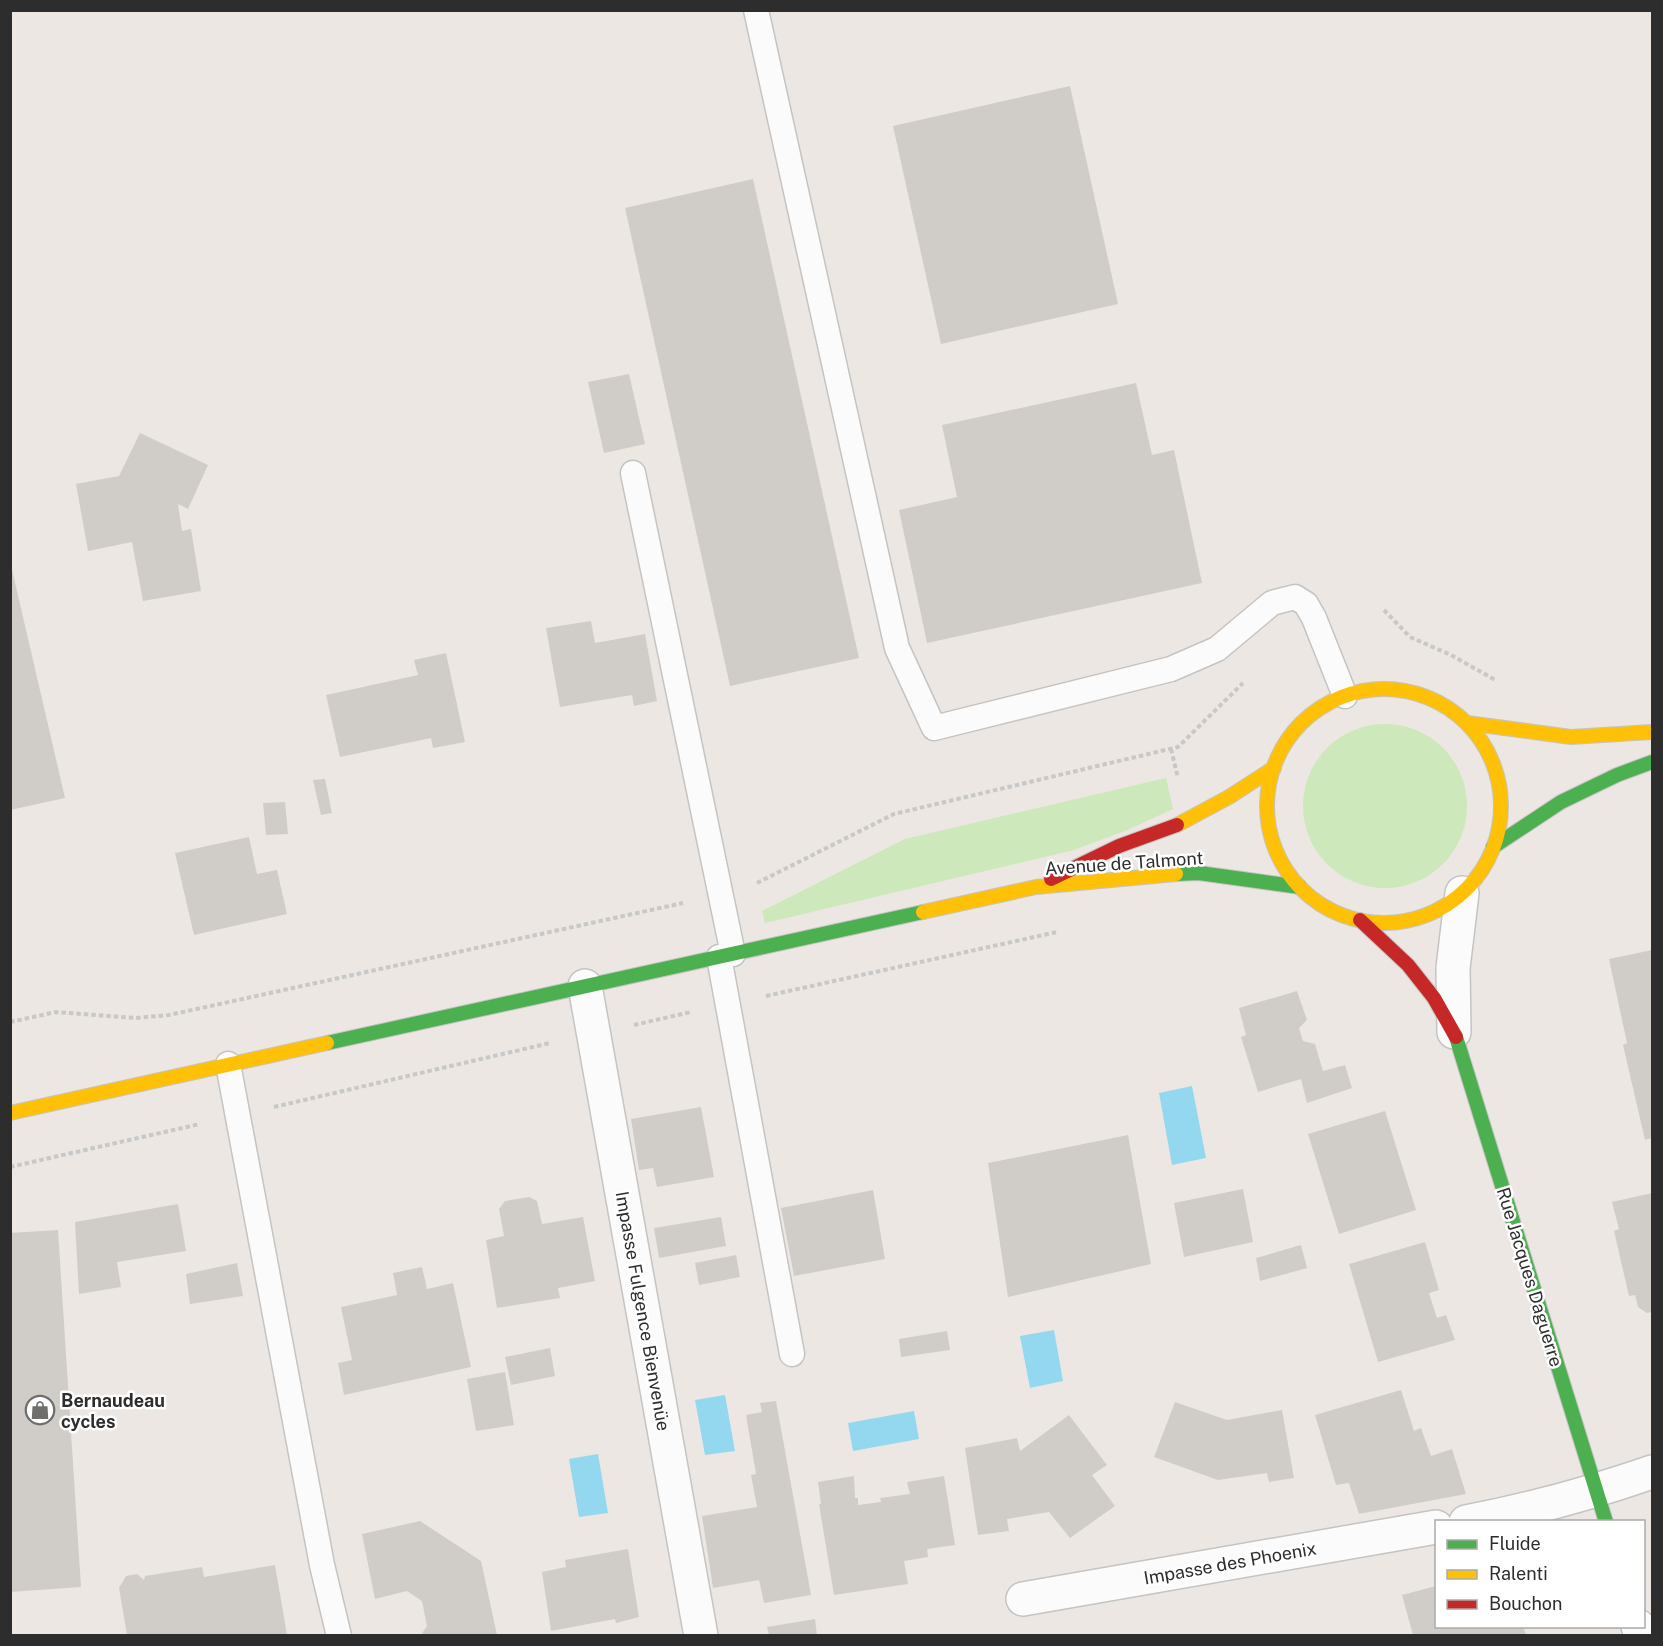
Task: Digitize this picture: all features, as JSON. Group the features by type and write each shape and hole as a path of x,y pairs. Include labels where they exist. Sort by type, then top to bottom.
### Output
{"main road":[{"path":"1374,690 1403,690 1437,702 1467,723 1487,750 1498,781 1501,815 1493,847 1480,872 1462,893 1431,913 1397,922 1360,920 1328,908 1300,887 1281,861 1270,831 1268,799 1274,768 1285,744 1301,723 1322,707 1345,696 1374,690"},
{"path":"1467,723 1571,737 1653,732"},
{"path":"1493,847 1561,802 1617,775 1653,762"},
{"name":"Avenue de Talmont","path":"1036,887 1119,846 1154,835 1187,820 1229,797 1274,768"},
{"name":"Avenue de Talmont","path":"1036,887 1125,880 1162,874 1199,873 1300,887"},
{"path":"10,1113 1036,887"},
{"name":"Rue Jacques Daguerre","path":"1360,920 1408,965 1434,999 1454,1032 1601,1506"}],"street":[{"path":"1454,1032 1452,968 1462,893"},
{"name":"Impasse Fulgence Bienvenüe","path":"585,986 701,1635"},
{"path":"1472,1520 1520,1512 1601,1506 1653,1472"},
{"name":"Impasse des Phoenix","path":"1023,1599 1435,1527"}],"lane":[{"path":"756,10 897,648 934,728 1171,669 1217,650 1272,603 1295,597 1306,604 1314,618 1345,696"},
{"path":"633,473 720,895 726,956 792,1354"},
{"path":"228,1064 322,1565 339,1635"}],"path":[{"path":"1384,610 1410,637 1451,655 1500,683"},
{"path":"10,1022 56,1012 135,1018 169,1016 720,895 756,884 894,814 1178,747 1243,683"}],"green space":[{"path":"1385,724 1416,731 1443,748 1460,775 1467,806 1460,837 1443,864 1416,881 1385,888 1354,881 1327,864 1310,837 1303,806 1310,775 1327,748 1354,731"},
{"path":"1166,778 1173,809 1125,831 1074,850 765,923 762,911 905,839"}],"water":[{"path":"1192,1086 1206,1158 1172,1165 1159,1093"},
{"path":"1054,1330 1063,1381 1030,1388 1020,1336"},
{"path":"725,1395 735,1451 705,1455 695,1400"},
{"path":"914,1411 919,1439 853,1451 848,1423"},
{"path":"598,1454 608,1513 579,1517 569,1459"}],"building":[{"path":"1070,86 1118,304 941,344 893,126"},
{"path":"753,179 859,658 730,686 625,208"},
{"path":"629,374 645,444 604,453 588,382"},
{"path":"1136,383 1152,455 1174,450 1202,583 927,643 899,510 957,497 942,425"},
{"path":"140,433 208,465 188,509 178,504 182,531 191,529 201,591 143,601 132,542 88,551 76,484 119,476"},
{"path":"10,561 65,798 10,810"},
{"path":"591,621 595,643 645,634 657,701 634,706 632,695 560,707 546,628"},
{"path":"446,653 465,742 433,748 431,738 340,757 326,695 418,675 414,660"},
{"path":"325,779 332,813 321,815 313,780"},
{"path":"285,802 288,834 266,835 263,803"},
{"path":"249,837 257,874 277,870 287,914 194,935 175,853"},
{"path":"1652,950 1652,1138 1645,1140 1623,1045 1627,1043 1609,959"},
{"path":"1297,991 1307,1020 1299,1028 1303,1041 1315,1044 1323,1071 1345,1065 1352,1088 1307,1103 1301,1079 1258,1092 1241,1037 1246,1035 1239,1008"},
{"path":"701,1107 714,1177 657,1187 653,1168 639,1170 631,1119"},
{"path":"1385,1111 1416,1210 1339,1234 1308,1134"},
{"path":"1128,1135 1151,1264 1008,1297 988,1163"},
{"path":"1243,1189 1253,1242 1184,1257 1174,1203"},
{"path":"873,1190 885,1259 794,1276 781,1208"},
{"path":"1652,1193 1652,1312 1647,1313 1638,1307 1635,1295 1629,1296 1614,1231 1619,1229 1612,1202"},
{"path":"529,1197 537,1201 542,1224 583,1217 595,1281 558,1288 560,1298 497,1308 486,1240 504,1236 499,1209 505,1201"},
{"path":"178,1204 186,1251 117,1262 121,1287 79,1294 75,1222"},
{"path":"721,1217 726,1246 659,1258 654,1228"},
{"name":"Bernaudeau cycles","path":"58,1230 81,1587 10,1592 10,1233"},
{"path":"1425,1242 1439,1290 1429,1293 1437,1318 1446,1315 1455,1340 1378,1362 1349,1264"},
{"path":"1301,1245 1307,1268 1260,1281 1256,1258"},
{"path":"736,1255 740,1277 699,1285 695,1263"},
{"path":"237,1263 243,1296 190,1304 186,1274"},
{"path":"422,1267 427,1289 453,1283 471,1367 344,1395 338,1363 352,1360 341,1307 397,1295 393,1273"},
{"path":"947,1331 950,1350 901,1357 899,1339"},
{"path":"550,1348 555,1376 511,1385 505,1357"},
{"path":"505,1372 514,1425 476,1431 467,1379"},
{"path":"1401,1390 1414,1431 1421,1428 1431,1456 1452,1449 1466,1494 1359,1514 1349,1483 1336,1485 1315,1415"},
{"path":"776,1401 811,1595 764,1603 759,1580 713,1588 702,1516 757,1507 751,1475 756,1474 746,1415 762,1412 760,1403"},
{"path":"1175,1402 1227,1420 1282,1410 1294,1478 1269,1482 1267,1473 1218,1480 1154,1457"},
{"path":"1069,1415 1107,1465 1092,1475 1115,1506 1070,1538 1049,1512 1007,1519 1009,1531 978,1535 965,1448 1017,1438 1020,1451"},
{"path":"854,1476 855,1498 858,1498 858,1505 881,1502 880,1498 910,1494 907,1482 944,1476 955,1545 927,1549 928,1557 904,1561 908,1584 834,1595 819,1504 821,1504 818,1482"},
{"path":"420,1521 481,1561 497,1635 421,1635 427,1626 422,1601 407,1591 375,1599 362,1534"},
{"path":"628,1549 639,1617 616,1623 615,1619 551,1631 542,1572 566,1567 565,1560"},
{"path":"275,1565 287,1635 127,1635 119,1588 126,1576 137,1574 144,1580 145,1576 202,1567 204,1577"},
{"path":"1435,1586 1435,1628 1524,1628 1526,1635 1413,1635 1402,1595"},
{"path":"815,1619 817,1635 769,1635 767,1627"}],"traffic: fast":[{"path":"1493,847 1561,802 1617,775 1652,762"},
{"path":"1176,874 1199,873 1300,887"},
{"path":"327,1043 923,912"},
{"path":"1456,1037 1605,1520"}],"traffic: slow":[{"path":"1384,689 1429,698 1449,709 1474,732 1492,761 1501,806 1492,851 1481,871 1458,896 1429,914 1384,923 1339,914 1319,903 1294,880 1276,851 1267,806 1276,761 1287,741 1310,716 1339,698 1384,689"},
{"path":"1467,723 1571,737 1652,732"},
{"path":"1177,825 1229,797 1274,768"},
{"path":"923,912 1036,887 1176,874"},
{"path":"10,1113 327,1043"}],"traffic: jam":[{"path":"1051,879 1119,846 1177,825"},
{"path":"1360,920 1408,965 1434,998 1456,1037"}],"place":[{"name":"Bernaudeau cycles","path":"40,1410"}]}
